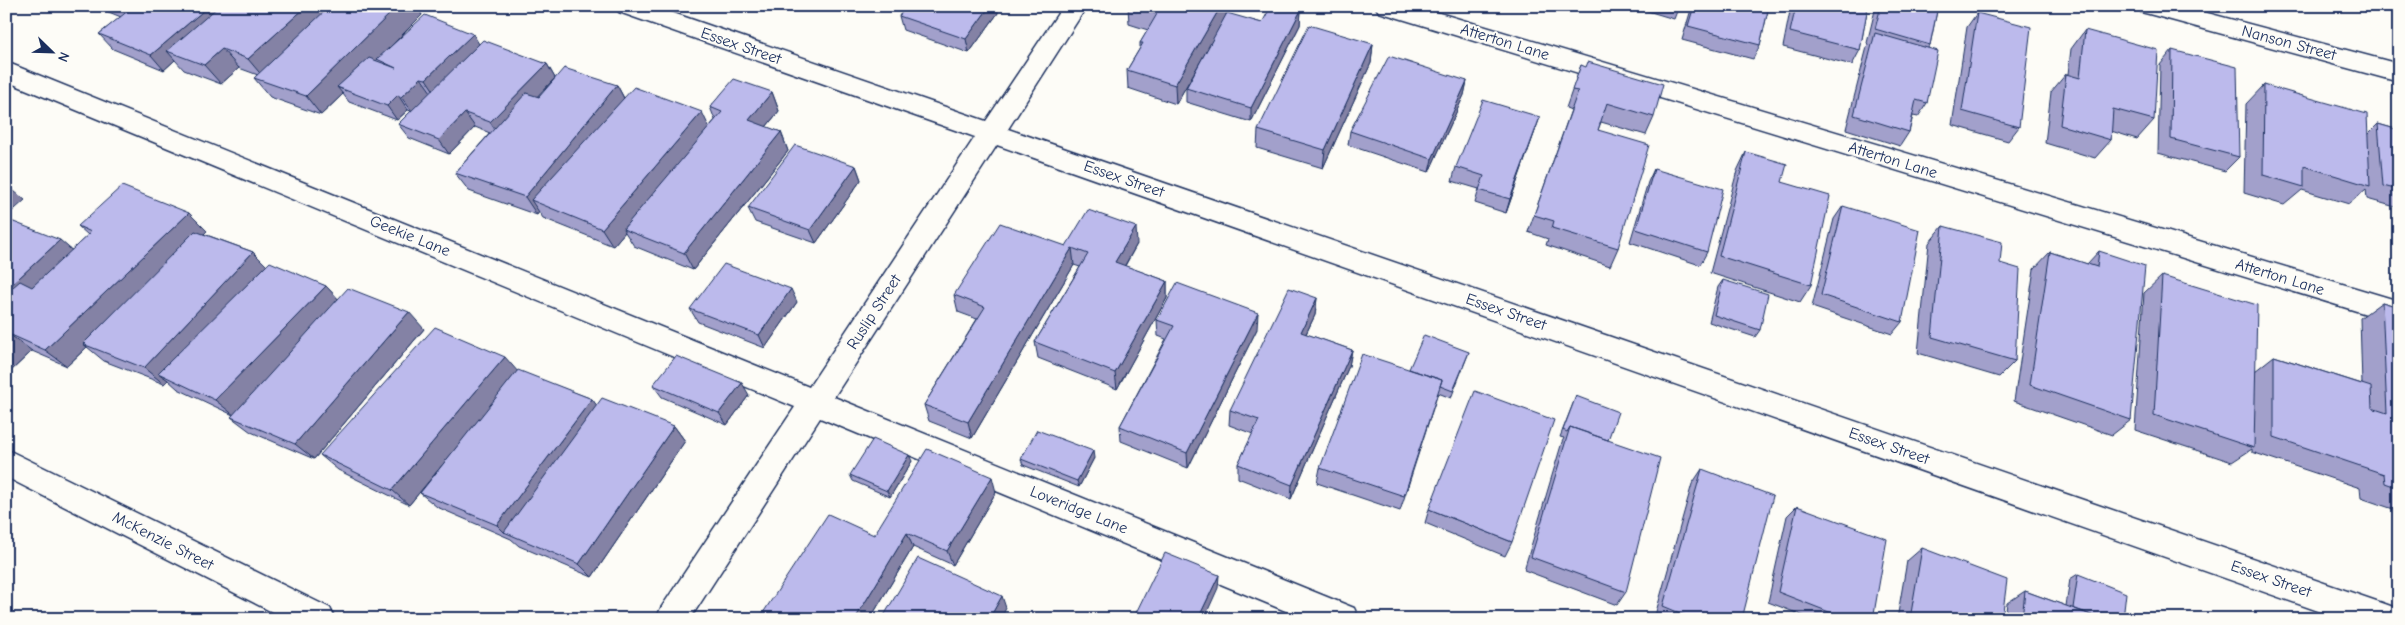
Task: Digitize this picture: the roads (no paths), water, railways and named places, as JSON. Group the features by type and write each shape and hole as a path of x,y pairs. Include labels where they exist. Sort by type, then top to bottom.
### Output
{"street":[{"name":"Essex Street","path":"627,6 2385,619"},
{"name":"Ruslip Street","path":"672,619 1075,6"},
{"name":"Atterton Lane","path":"1387,6 2399,313"},
{"name":"Nanson Street","path":"2149,6 2399,73"},
{"name":"Geekie Lane","path":"6,71 815,402"},
{"name":"Loveridge Lane","path":"815,402 1343,619"},
{"name":"McKenzie Street","path":"6,462 319,619"}]}
